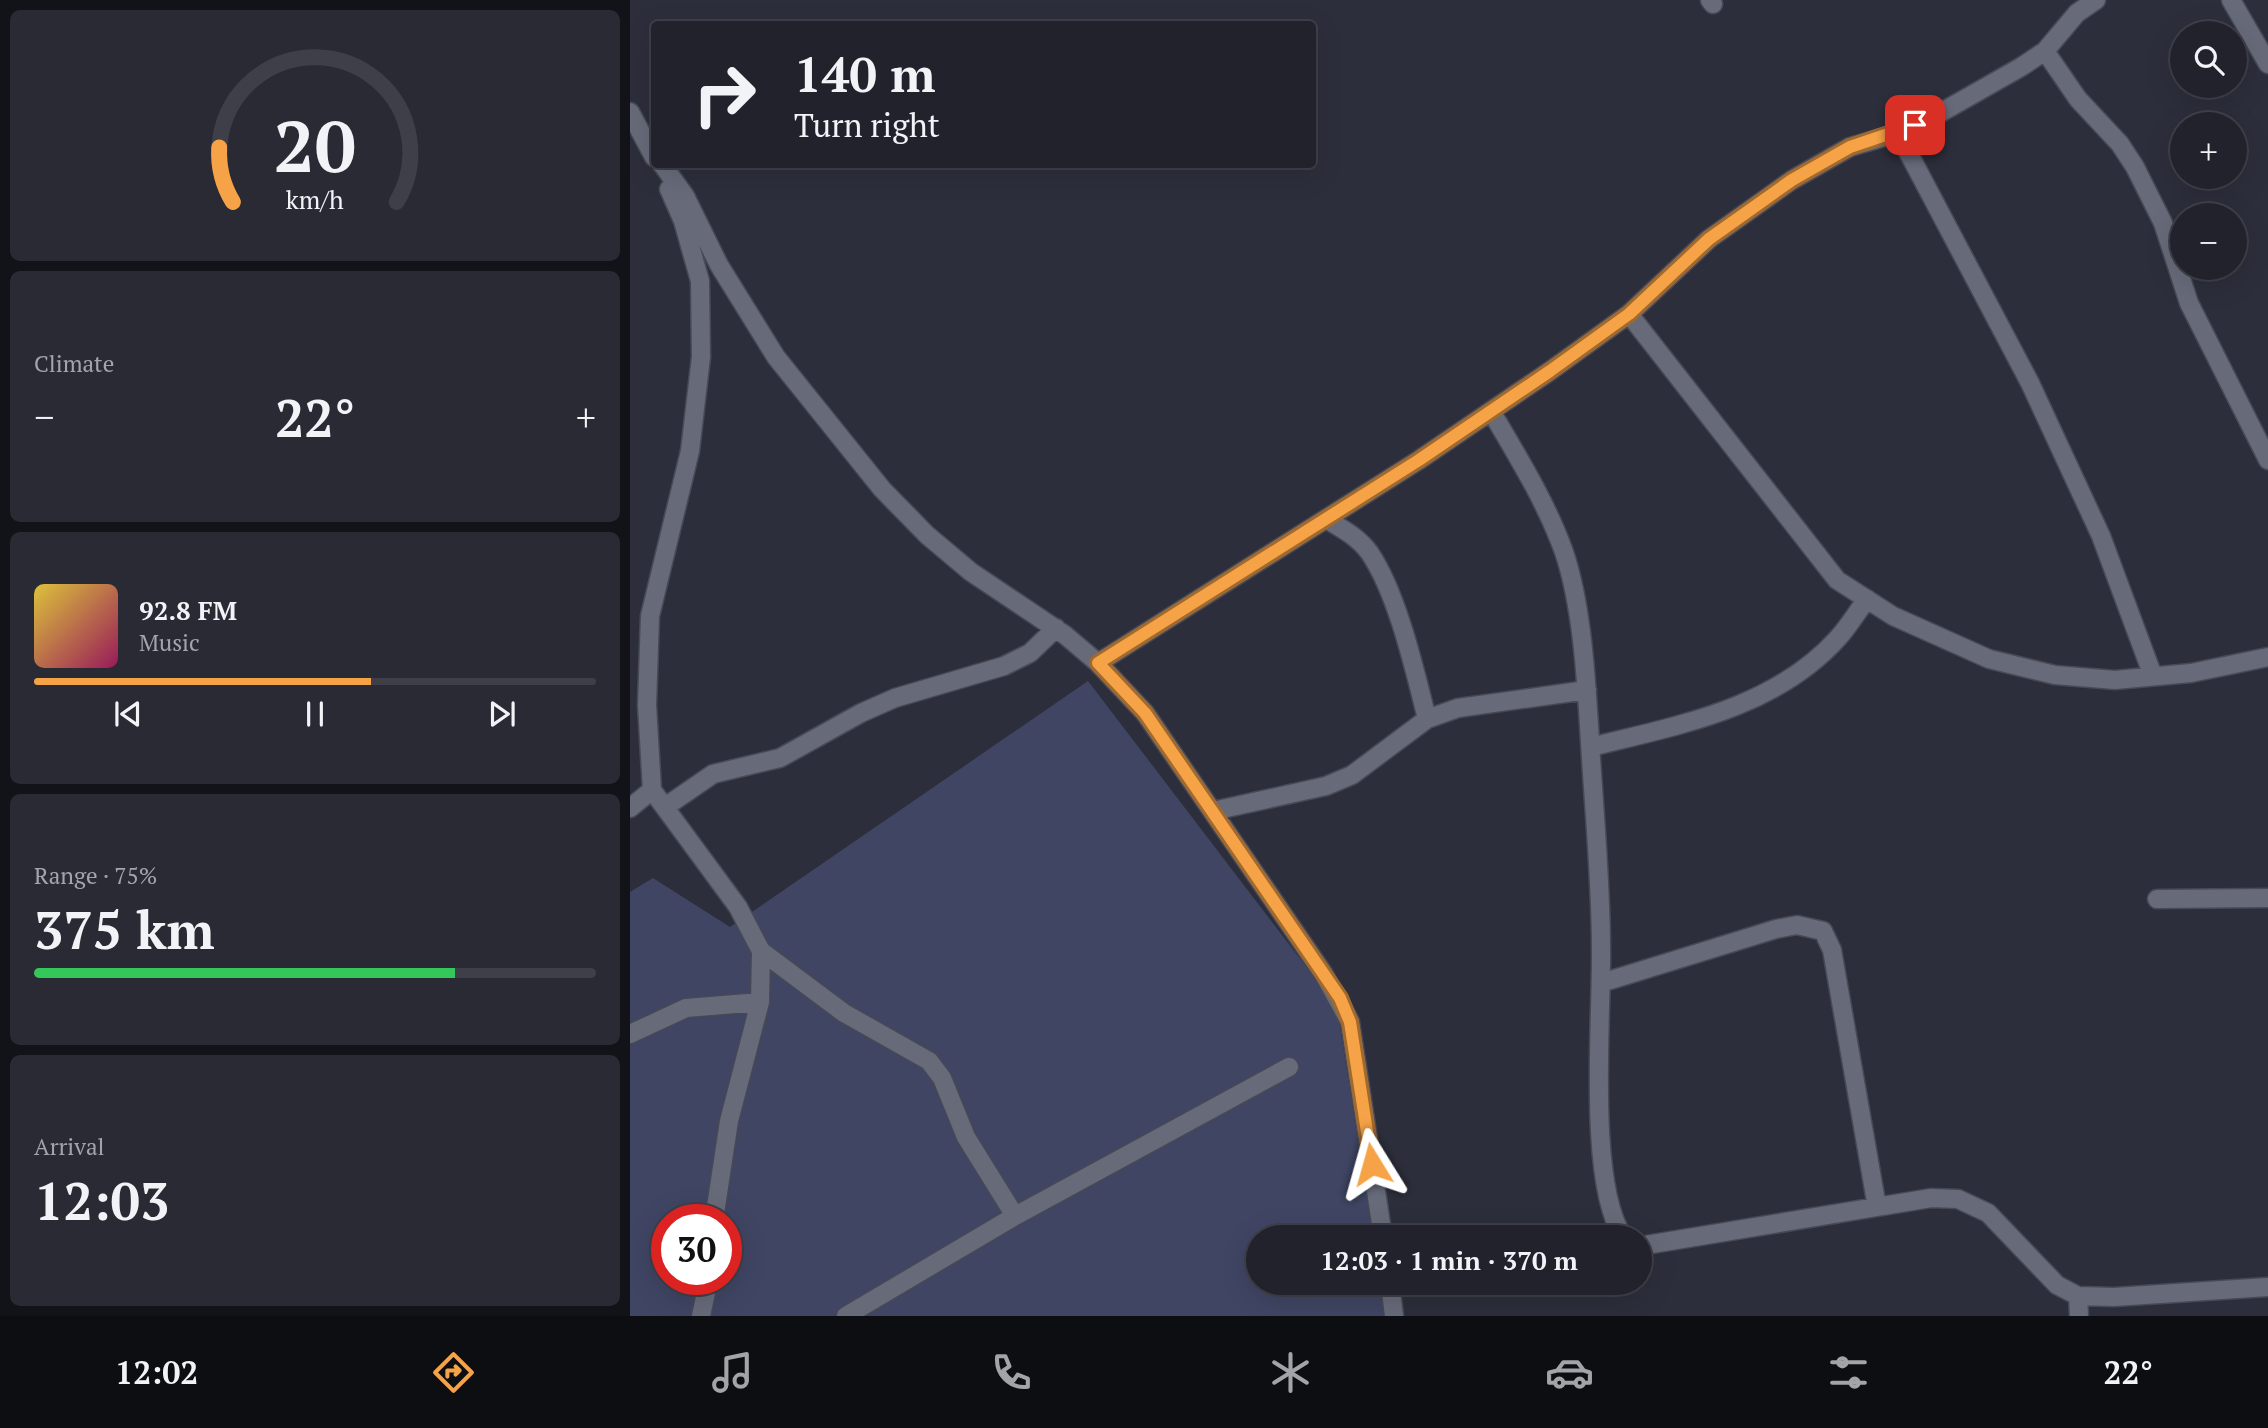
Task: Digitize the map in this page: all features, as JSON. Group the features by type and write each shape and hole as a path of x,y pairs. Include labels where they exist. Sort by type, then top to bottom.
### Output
{"street":[{"path":"1098,663 1491,411 1629,314 1709,239 1781,187 1850,147 1898,134 1987,87 2045,51 2077,13 2096,0"},
{"path":"2231,0 2268,64"},
{"path":"2045,51 2078,99 2120,144 2134,167 2163,223 2189,303 2268,460"},
{"path":"630,111 651,149"},
{"path":"1898,134 2030,383 2101,536 2153,676"},
{"path":"660,168 683,221 700,281 701,357 690,451 650,616 647,705 652,790 738,907 761,951 844,1013 905,1045 929,1061 942,1078 966,1137 1015,1216"},
{"path":"664,168 685,196 719,265 776,357 882,489 927,534 971,572 1056,628 1098,663 1145,713 1329,981 1350,1022 1381,1225"},
{"path":"1629,314 1837,580 1893,616 1989,659 2055,675 2115,680 2191,673 2268,657"},
{"path":"1491,411 1541,496 1565,555 1587,690 1600,889 1601,1142 1608,1200 1615,1225"},
{"path":"1326,519 1353,536 1369,552 1408,644 1427,719"},
{"path":"1591,747 1692,722 1744,705 1802,670 1838,638 1867,599"},
{"path":"666,807 713,774 780,758 861,713 895,698 1004,667 1030,653 1056,628"},
{"path":"1213,811 1326,786 1374,762 1427,719 1458,708 1587,690"},
{"path":"630,808 652,790"},
{"path":"2157,899 2268,898"},
{"path":"1601,983 1786,927 1804,925 1823,931 1832,950 1877,1207"},
{"path":"716,1204 729,1121 760,1002 761,951"},
{"path":"630,1034 660,1017 686,1008 760,1002"},
{"path":"846,1316 1015,1216 1289,1067"},
{"path":"1652,1244 1931,1198 1958,1199 1988,1213 2057,1285 2078,1296 2114,1297 2268,1287"},
{"path":"1391,1295 1394,1316"},
{"path":"2078,1296 2079,1316"}],"shaded area":[{"path":"1088,681 1337,1007 1371,1225 1246,1225 1246,1295 1382,1295 1385,1316 630,1316 630,892 653,878 730,927"}],"route":[{"path":"1372,1164 1350,1022 1340,998 1145,713 1098,663 1419,460 1550,371 1629,314 1709,239 1749,208 1850,147 1898,134 1915,125"}]}
